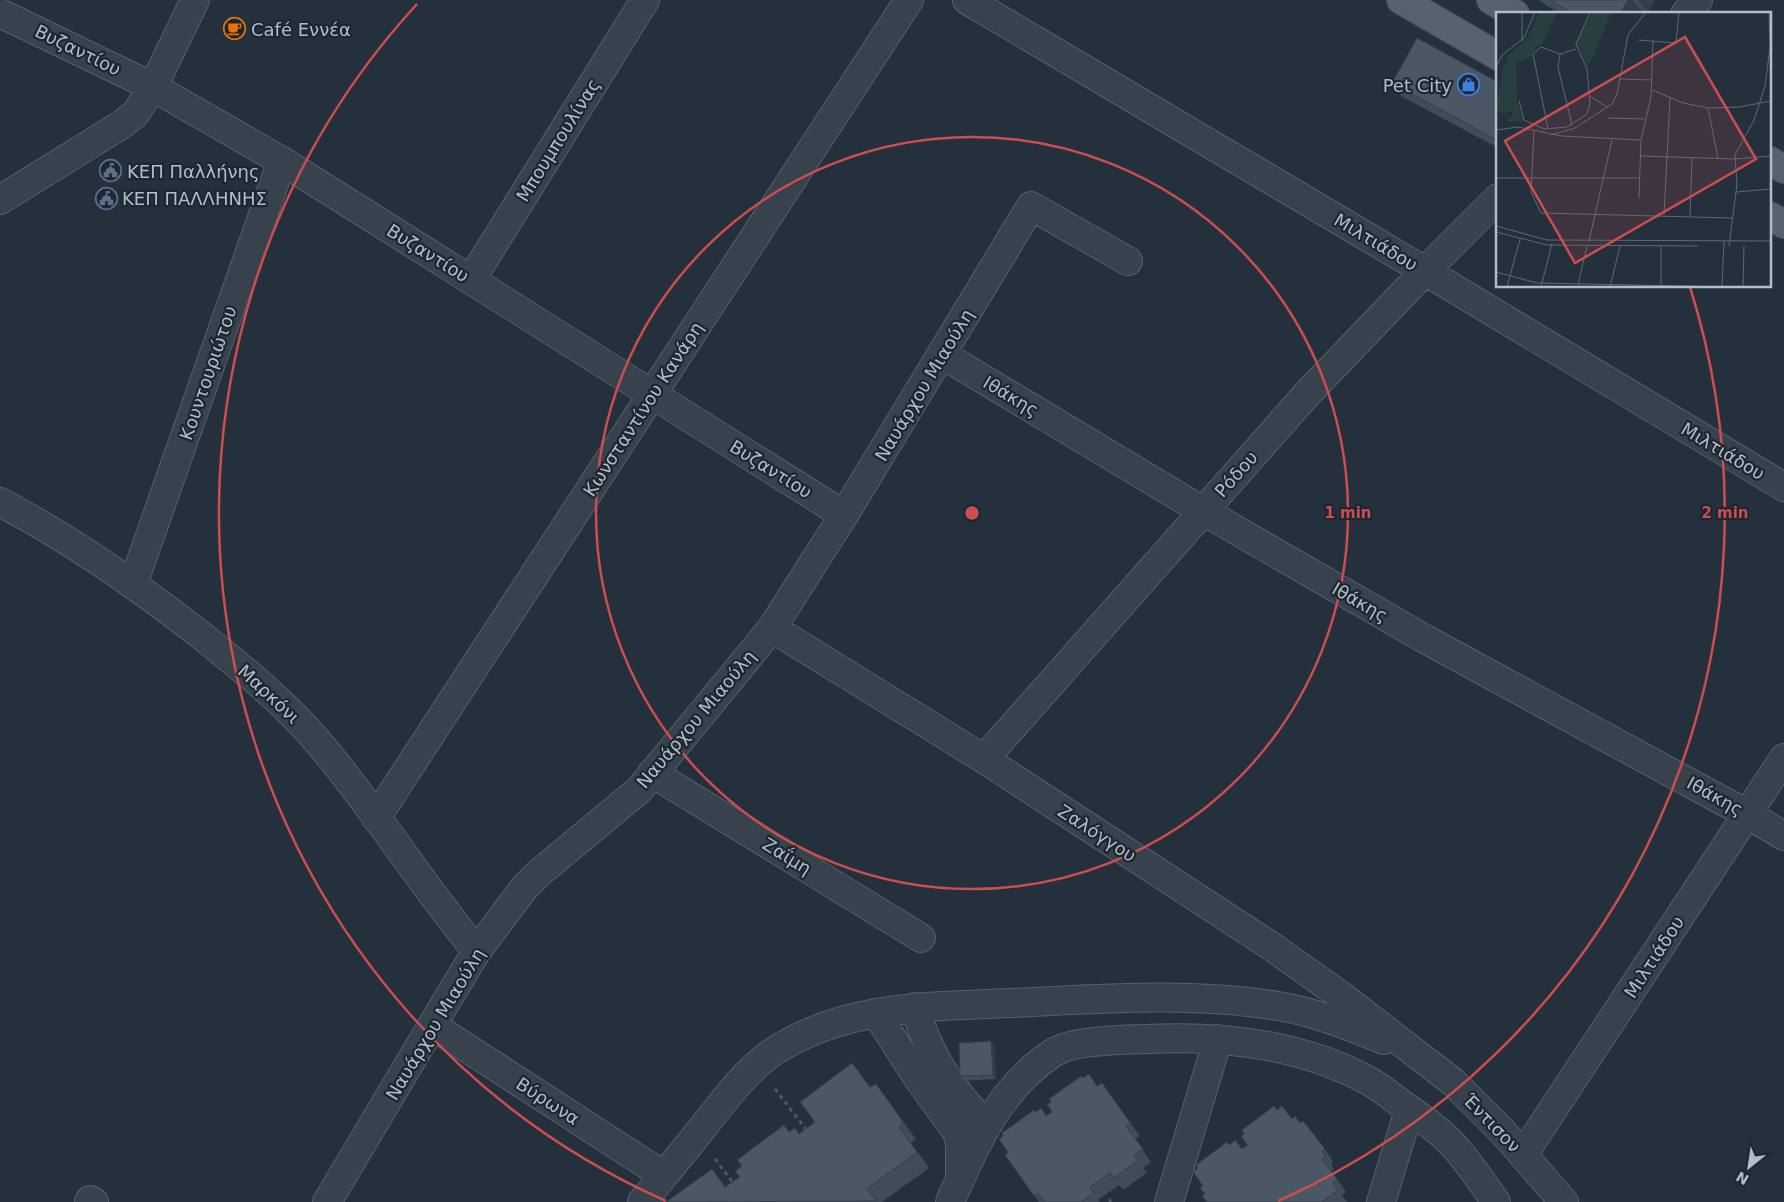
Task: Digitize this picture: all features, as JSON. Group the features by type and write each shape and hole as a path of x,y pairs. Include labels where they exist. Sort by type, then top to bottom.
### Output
{"main road":[{"path":"1401,0 1496,55"},
{"path":"1491,0 1512,12"},
{"path":"1772,162 1784,169"},
{"path":"1772,217 1784,224"}],"street":[{"path":"0,200 121,125 135,114 153,86 195,0"},
{"name":"Μπουμπουλίνας","path":"471,280 645,0"},
{"name":"Κωνσταντίνου Κανάρη","path":"376,818 909,0"},
{"name":"Μιλτιάδου","path":"967,0 1425,271 1784,487"},
{"path":"1687,12 1698,0"},
{"name":"Βυζαντίου","path":"0,13 153,86 282,161 844,515"},
{"name":"Κουντουριώτου","path":"133,584 282,161"},
{"name":"Ρόδου","path":"984,759 1307,394 1496,200"},
{"name":"Ναυάρχου Μιαούλη","path":"327,1202 477,952 524,888 639,790 772,628 844,515 1031,206 1128,261"},
{"name":"Ιθάκης","path":"942,355 1203,511 1425,639 1784,836"},
{"name":"Μαρκόνι","path":"0,502 133,584 225,655 280,702 319,743 345,775 449,918 477,952"},
{"name":"Ζαλόγγου","path":"772,628 984,759 1271,946 1414,1051"},
{"name":"Μιλτιάδου","path":"1523,1155 1784,758"},
{"name":"Ζαΐμη","path":"652,773 922,938"},
{"path":"642,1202 744,1077 773,1051 828,1024 876,1013 915,1007 1156,998 1248,1002 1314,1014 1414,1051"},
{"path":"915,1007 925,1038 948,1082 960,1098 988,1125"},
{"path":"876,1013 917,1077 957,1132 960,1144 960,1177"},
{"name":"Βύρωνα","path":"433,1026 663,1175"},
{"path":"1169,1202 1218,1038"},
{"path":"950,1202 960,1177 1006,1095 1029,1070 1055,1051 1079,1044 1102,1041 1218,1038 1303,1053 1370,1082 1436,1128 1455,1147 1496,1202"},
{"name":"Έντισον","path":"1414,1051 1453,1082 1502,1131 1564,1202"},
{"path":"1381,1202 1409,1110"},
{"path":"89,1202 90,1200 94,1202"}],"path":[{"path":"756,1065 808,1132"},
{"path":"697,1135 736,1187"}],"building":[{"path":"1550,0 1628,0 1621,12 1570,12"},
{"path":"1417,38 1496,81 1496,137 1495,139 1392,83"},
{"path":"991,1041 993,1075 960,1076 959,1043"},
{"path":"852,1063 870,1087 876,1084 904,1123 899,1127 917,1152 867,1189 877,1201 666,1202 712,1169 725,1187 740,1177 735,1171 742,1166 737,1160 784,1125 789,1132 795,1128 799,1134 815,1122 800,1102"},
{"path":"1089,1074 1097,1086 1102,1083 1131,1124 1126,1126 1143,1149 1134,1155 1138,1160 1114,1178 1110,1173 1090,1187 1094,1193 1081,1202 1045,1202 1038,1193 1034,1196 1005,1155 1008,1152 999,1139 1003,1136 1002,1133 1034,1110 1036,1112 1041,1108 1046,1116 1052,1112 1047,1104 1051,1102 1049,1099 1081,1076 1083,1078"},
{"path":"1274,1106 1277,1110 1282,1106 1292,1119 1295,1116 1300,1123 1303,1121 1325,1149 1322,1151 1326,1156 1322,1159 1338,1180 1333,1183 1338,1190 1322,1202 1207,1202 1202,1196 1205,1194 1200,1188 1203,1186 1193,1172 1198,1168 1196,1165 1227,1142 1230,1145 1235,1140 1242,1149 1248,1145 1241,1136 1244,1134 1242,1130"}],"place":[{"name":"Café Εννέα","path":"235,29"},
{"name":"Pet City","path":"1468,85"},
{"name":"ΚΕΠ Παλλήνης","path":"111,171"},
{"name":"ΚΕΠ ΠΑΛΛΗΝΗΣ","path":"106,198"}]}
